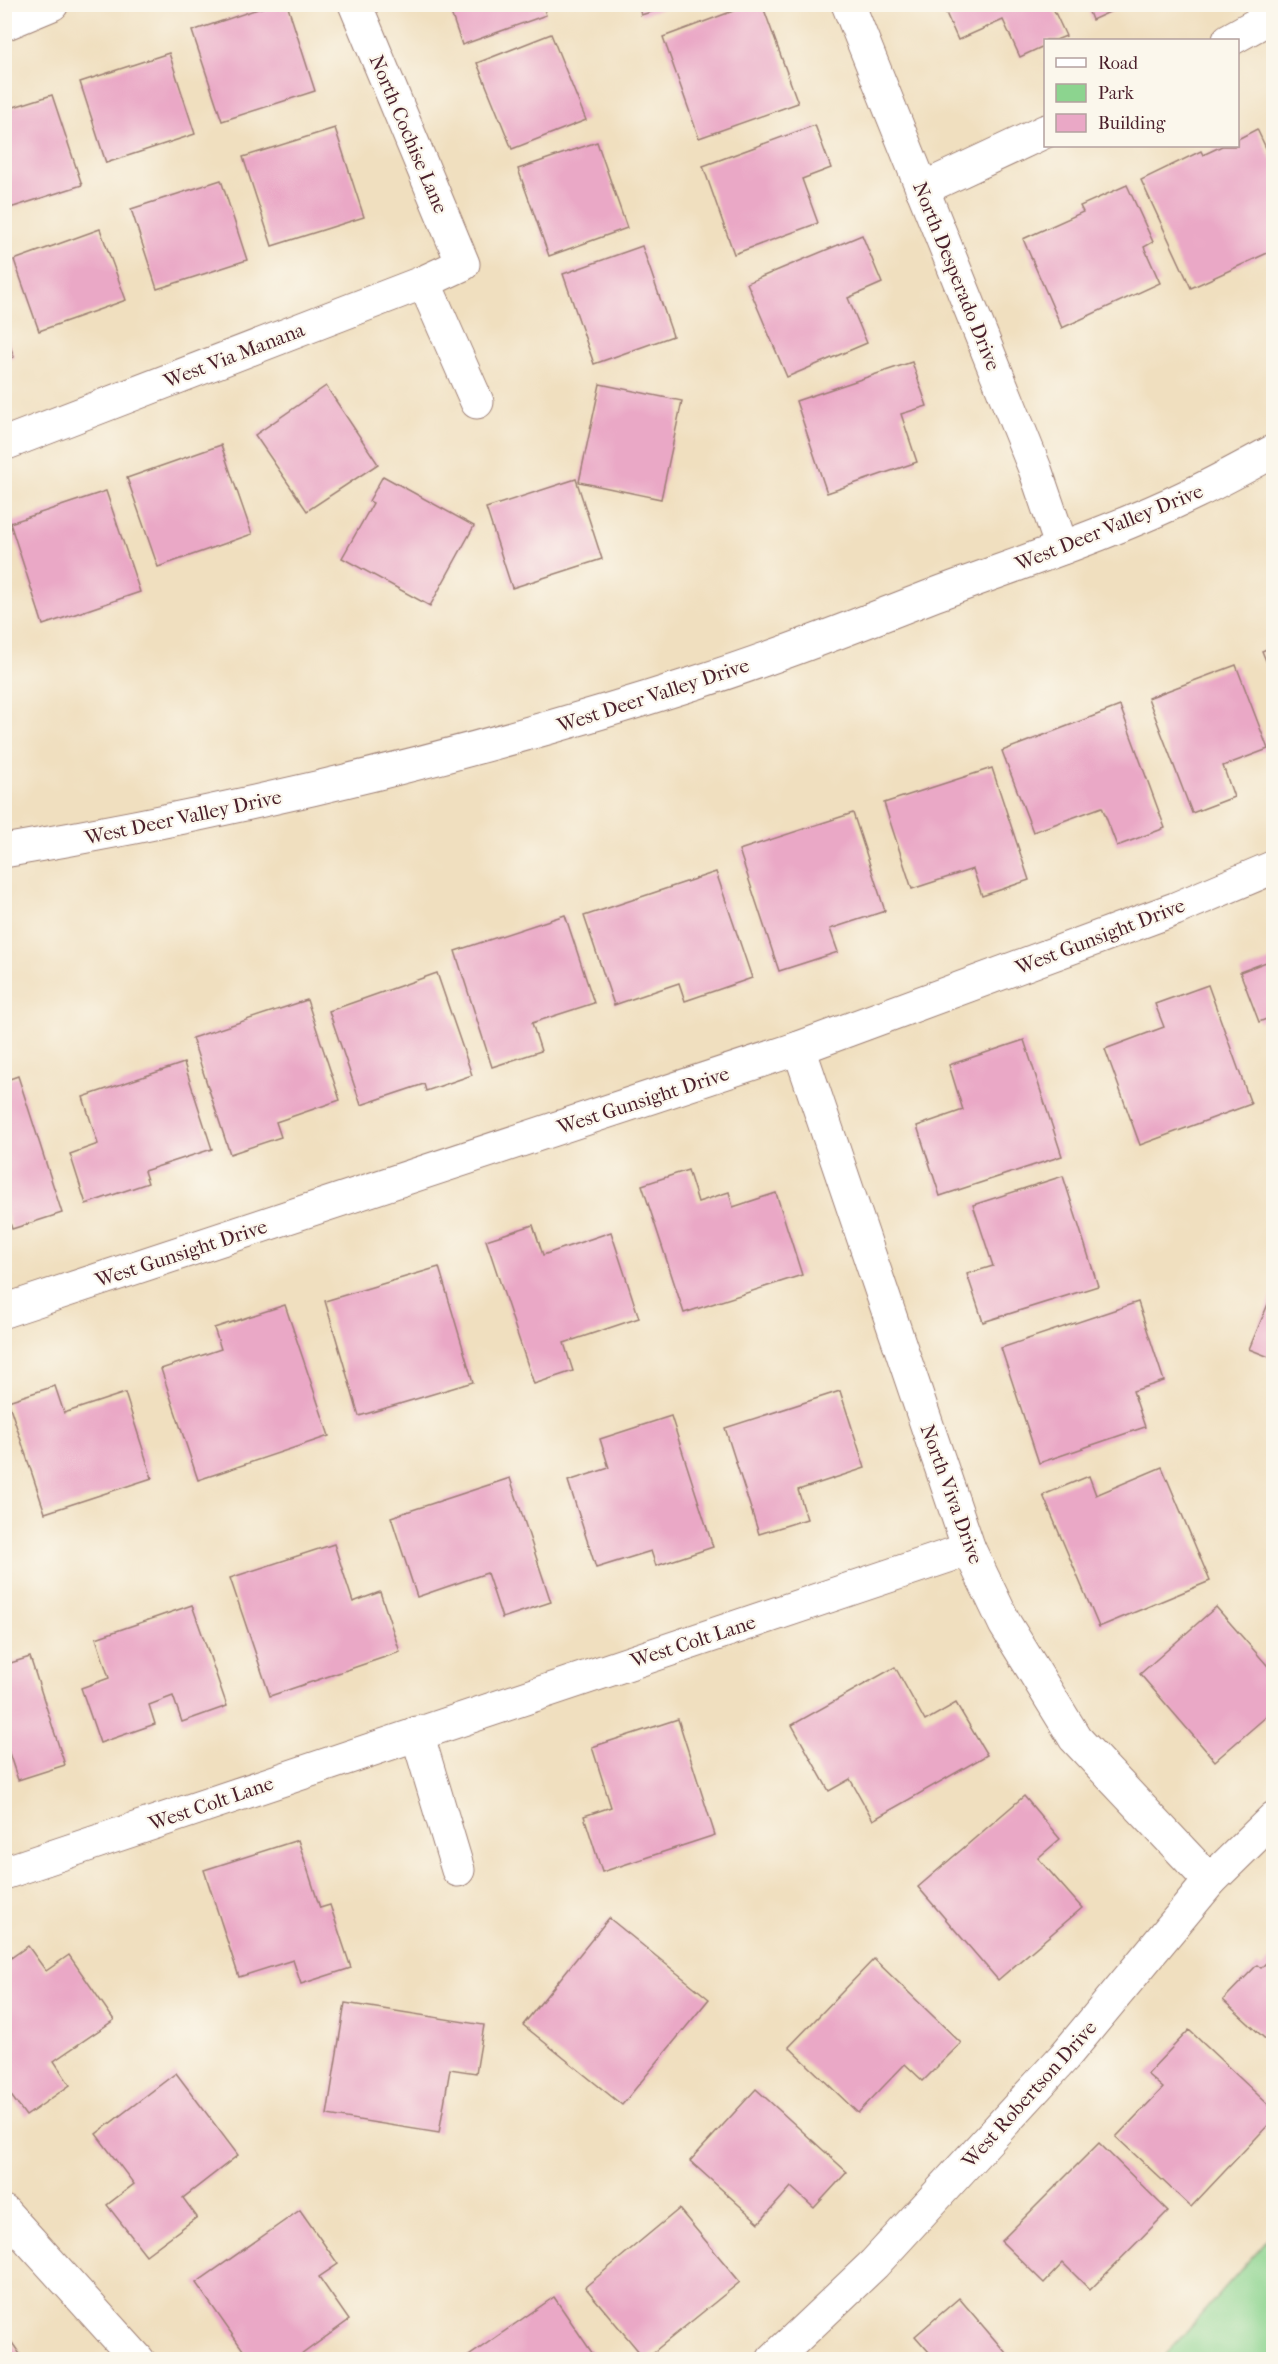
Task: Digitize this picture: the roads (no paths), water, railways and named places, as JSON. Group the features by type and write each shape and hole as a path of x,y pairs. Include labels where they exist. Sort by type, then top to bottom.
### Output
{"street":[{"path":"4,24 52,4"},
{"name":"North Cochise Lane","path":"355,4 463,264"},
{"name":"North Desperado Drive","path":"848,4 1035,469 1062,548"},
{"path":"1231,39 1274,15"},
{"path":"922,189 1044,132"},
{"name":"West Via Manana","path":"4,444 424,282 463,264"},
{"path":"424,282 477,402"},
{"name":"West Deer Valley Drive","path":"4,851 95,835 348,782 564,723 781,654 1062,548 1196,493 1274,451"},
{"name":"West Gunsight Drive","path":"4,1311 799,1048 1175,909 1274,867"},
{"name":"North Viva Drive","path":"799,1048 969,1549 1005,1624 1075,1738 1210,1881"},
{"name":"West Colt Lane","path":"4,1873 417,1732 969,1549"},
{"path":"417,1732 458,1870"},
{"name":"West Robertson Drive","path":"773,2360 874,2264 1032,2092 1210,1881 1274,1818"},
{"path":"4,2212 138,2360"}]}
